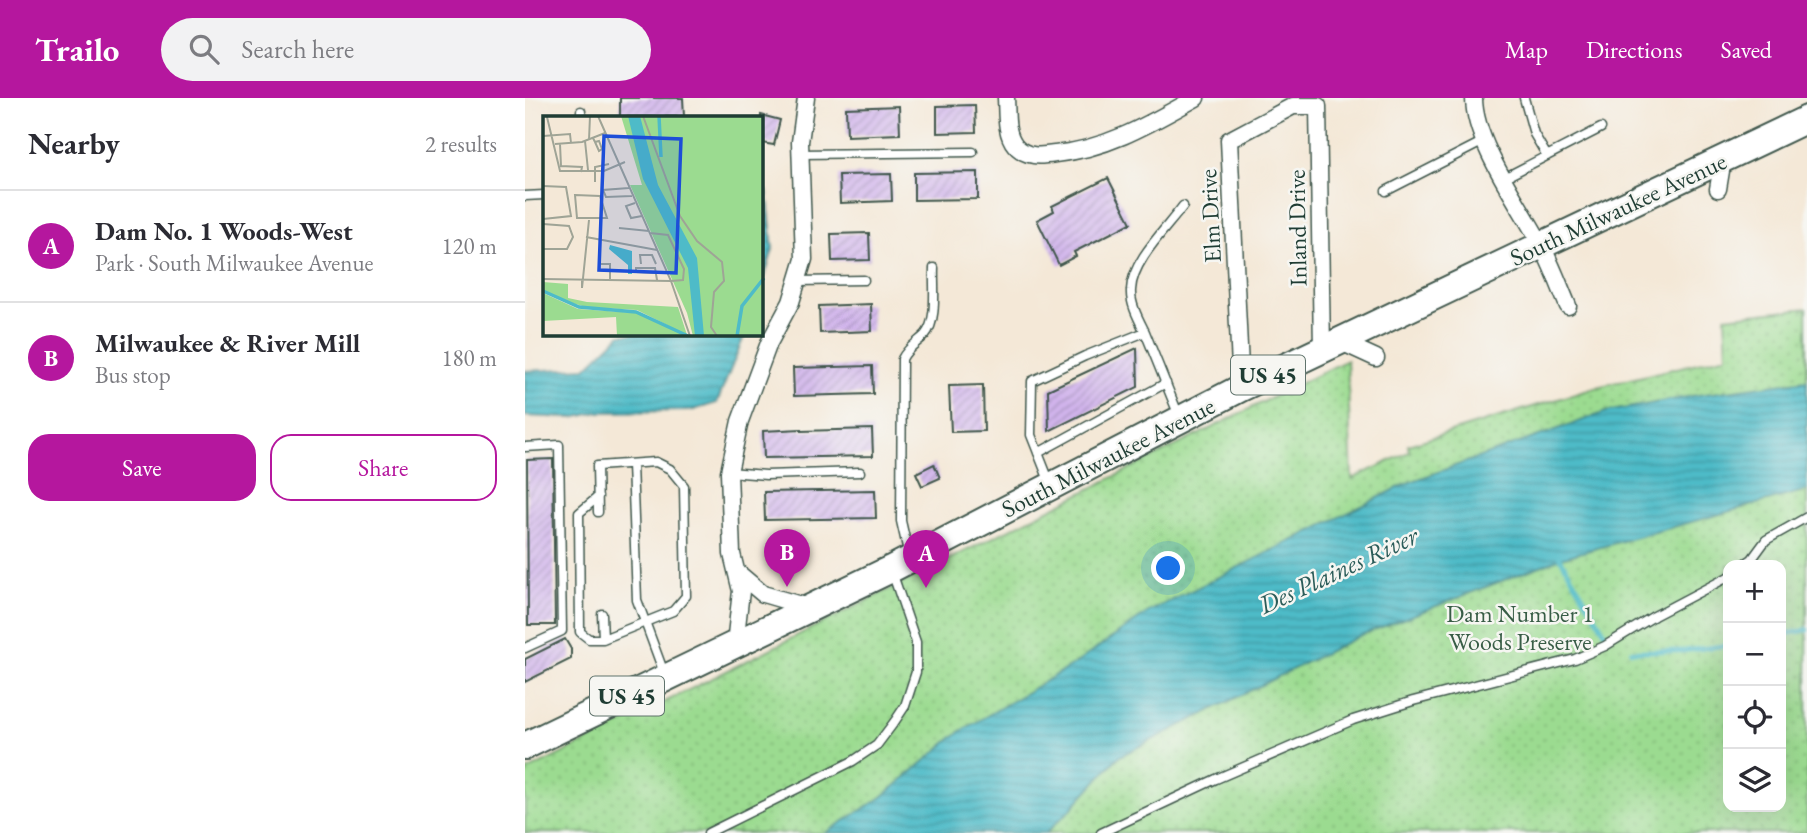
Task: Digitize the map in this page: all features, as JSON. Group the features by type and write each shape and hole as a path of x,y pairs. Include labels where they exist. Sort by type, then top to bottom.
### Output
{"main road":[{"name":"South Milwaukee Avenue","path":"528,742 900,564 1241,388 1807,119"}],"street":[{"path":"734,644 741,591 732,554 729,472 740,421 769,343 791,302 804,259 800,154 807,98"},
{"path":"1006,98 1011,140 1027,155 1042,156 1070,153 1106,143 1132,133 1196,98"},
{"path":"1474,98 1474,111 1484,141 1542,245 1568,306"},
{"name":"Elm Drive","path":"1241,388 1229,139 1293,106 1318,106"},
{"name":"Inland Drive","path":"1318,106 1330,345"},
{"path":"1719,189 1723,159"},
{"path":"1330,345 1376,358"},
{"path":"737,572 763,594 811,607"}],"lane":[{"path":"1524,98 1534,134 1547,156"},
{"path":"1504,178 1601,128"},
{"path":"1386,191 1484,141"},
{"path":"800,154 973,152"},
{"path":"525,196 543,195"},
{"path":"1180,419 1130,292 1135,268 1183,206"},
{"path":"708,833 853,761 877,745 905,706 916,672 916,642 900,564 902,359 907,349 927,333 932,320 934,268"},
{"path":"797,281 865,280"},
{"path":"1051,486 1031,435 1032,381 1145,332"},
{"path":"1038,453 1165,383"},
{"path":"525,447 559,445 562,631 525,648"},
{"path":"598,497 579,513 580,632 589,639 603,639 673,611 686,596 684,486 670,469 656,463 597,466 598,497 598,512"},
{"path":"632,464 637,600 666,678"},
{"path":"729,472 765,475 860,472"},
{"path":"1750,560 1766,540 1807,517"},
{"path":"1101,833 1353,720 1413,701 1575,659 1605,646 1654,616 1723,580"},
{"path":"602,614 603,639"}],"green space":[{"name":"Dam Number 1 Woods Preserve","path":"1807,308 1807,833 525,833 525,772 1347,360 1352,479 1409,452 1408,445 1601,386 1727,356 1725,317"}],"water":[{"path":"763,190 767,191 773,249 763,282"},
{"path":"619,336 744,336 717,403 690,411 598,412 573,418 525,416 525,371 586,368"},
{"name":"Des Plaines River","path":"1807,380 1807,490 1561,558 1361,635 1118,757 1046,833 825,833 882,797 958,733 1076,663 1150,611 1410,482 1606,412 1698,395"}],"building":[{"path":"620,98 683,98 684,116 620,116"},
{"path":"975,105 976,132 937,133 937,106"},
{"path":"899,106 900,134 847,136 846,108"},
{"path":"761,116 780,120 774,145 763,143"},
{"path":"978,172 978,199 914,200 914,173"},
{"path":"891,174 892,201 840,203 839,175"},
{"path":"1108,178 1131,223 1074,252 1076,256 1059,265 1037,220 1054,211 1052,206"},
{"path":"869,233 870,260 832,261 831,234"},
{"path":"871,304 872,331 820,333 819,306"},
{"path":"1137,348 1138,387 1049,431 1048,390"},
{"path":"872,366 873,394 794,396 793,368"},
{"path":"983,385 984,431 951,432 949,386"},
{"path":"872,429 873,456 764,458 763,431"},
{"path":"553,459 555,625 528,625 527,460"},
{"path":"934,464 940,478 922,486 916,473"},
{"path":"875,490 876,518 765,520 764,492"},
{"path":"565,639 571,649 571,659 525,682 525,659"}],"waterway":[{"path":"1558,554 1606,634"},
{"path":"1786,634 1807,630"},
{"path":"1631,651 1683,651 1723,646"}],"place":[{"name":"Milwaukee & River Mill","path":"787,587"},
{"name":"Dam No. 1 Woods-West","path":"926,588"}]}
